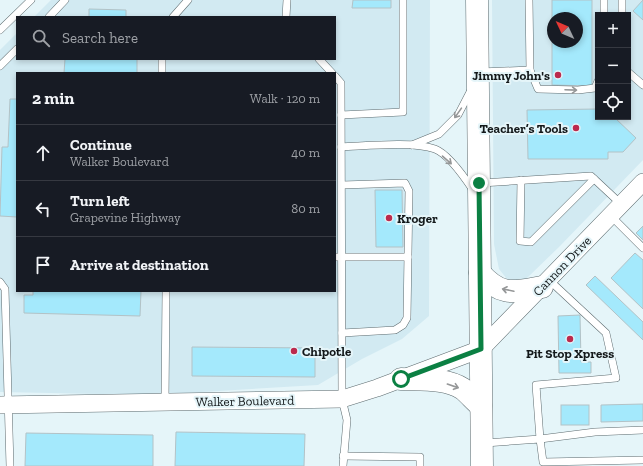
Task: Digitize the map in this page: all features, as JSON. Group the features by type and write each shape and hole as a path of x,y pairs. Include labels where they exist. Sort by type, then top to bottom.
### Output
{"main road":[{"path":"477,0 482,466"},
{"path":"480,273 495,287 512,292 545,283"},
{"path":"401,379 438,380 462,389 481,406"}],"street":[{"name":"Cannon Drive","path":"481,349 643,182"},
{"name":"Walker Boulevard","path":"5,405 342,399 481,349"}],"lane":[{"path":"0,30 31,0"},
{"path":"50,16 65,0"},
{"path":"175,16 188,0"},
{"path":"286,16 287,0"},
{"path":"341,115 403,112 402,0"},
{"path":"529,0 530,70 538,89 578,90 595,88 597,84"},
{"path":"604,0 604,12"},
{"path":"622,0 622,12"},
{"path":"0,66 16,50"},
{"path":"162,60 162,72"},
{"path":"320,60 331,72"},
{"path":"412,145 439,134 458,115 478,76 530,70"},
{"path":"631,75 643,86"},
{"path":"336,77 341,83 342,185 338,257 342,334 342,399 348,420 343,466"},
{"path":"342,147 412,145 436,150 458,169 479,191 521,180 591,176 594,178 643,248"},
{"path":"521,180 520,241 531,242 594,178"},
{"path":"342,185 405,183 409,191 407,318 403,325 395,330 342,334"},
{"path":"338,257 408,256"},
{"path":"0,282 5,289 5,405 10,466"},
{"path":"545,283 606,333 616,378 536,385 543,464 643,460"},
{"path":"165,402 166,292"},
{"path":"482,443 595,432 643,430"},
{"path":"343,456 420,457 420,466"}],"shaded area":[{"path":"51,0 430,0 429,316 402,339 362,359 318,385 152,395 0,392 0,50 16,34 16,60 336,60 336,16 35,16"},
{"path":"492,0 643,0 643,160 526,279 507,279 499,269 494,244"}],"building":[{"path":"353,0 391,0 391,8 352,8"},
{"path":"552,0 592,0 592,86 552,85 552,48 583,48 583,12 552,12"},
{"path":"643,0 643,20 633,11"},
{"path":"89,9 126,10 126,16 89,16"},
{"path":"65,60 137,60 137,72 64,72"},
{"path":"10,99 16,99 16,217 0,216 2,147 8,147"},
{"name":"Teacher’s Tools","path":"595,109 595,120 617,120 636,138 623,152 608,152 608,159 528,159 527,110"},
{"name":"Kroger","path":"375,190 402,190 403,247 376,247"},
{"path":"643,226 643,240 636,233"},
{"path":"635,253 643,260 643,309 611,278"},
{"path":"595,276 643,322 643,340 586,285"},
{"path":"33,292 141,292 140,316 24,313 24,295 33,295"},
{"name":"Pit Stop Xpress","path":"580,315 581,362 591,362 591,373 559,373 558,316"},
{"path":"192,347 315,348 315,377 192,376"},
{"path":"643,404 643,421 601,422 601,405"},
{"path":"561,405 589,405 589,425 561,425"},
{"path":"176,432 305,434 304,466 175,466"},
{"path":"26,433 153,435 153,466 25,466"}],"place":[{"name":"Jimmy John's","path":"558,75"},
{"name":"Teacher’s Tools","path":"576,128"},
{"name":"Kroger","path":"389,218"},
{"name":"Pit Stop Xpress","path":"570,339"},
{"name":"Chipotle","path":"294,351"}],"route":[{"path":"401,379 481,349 479,183"}]}
